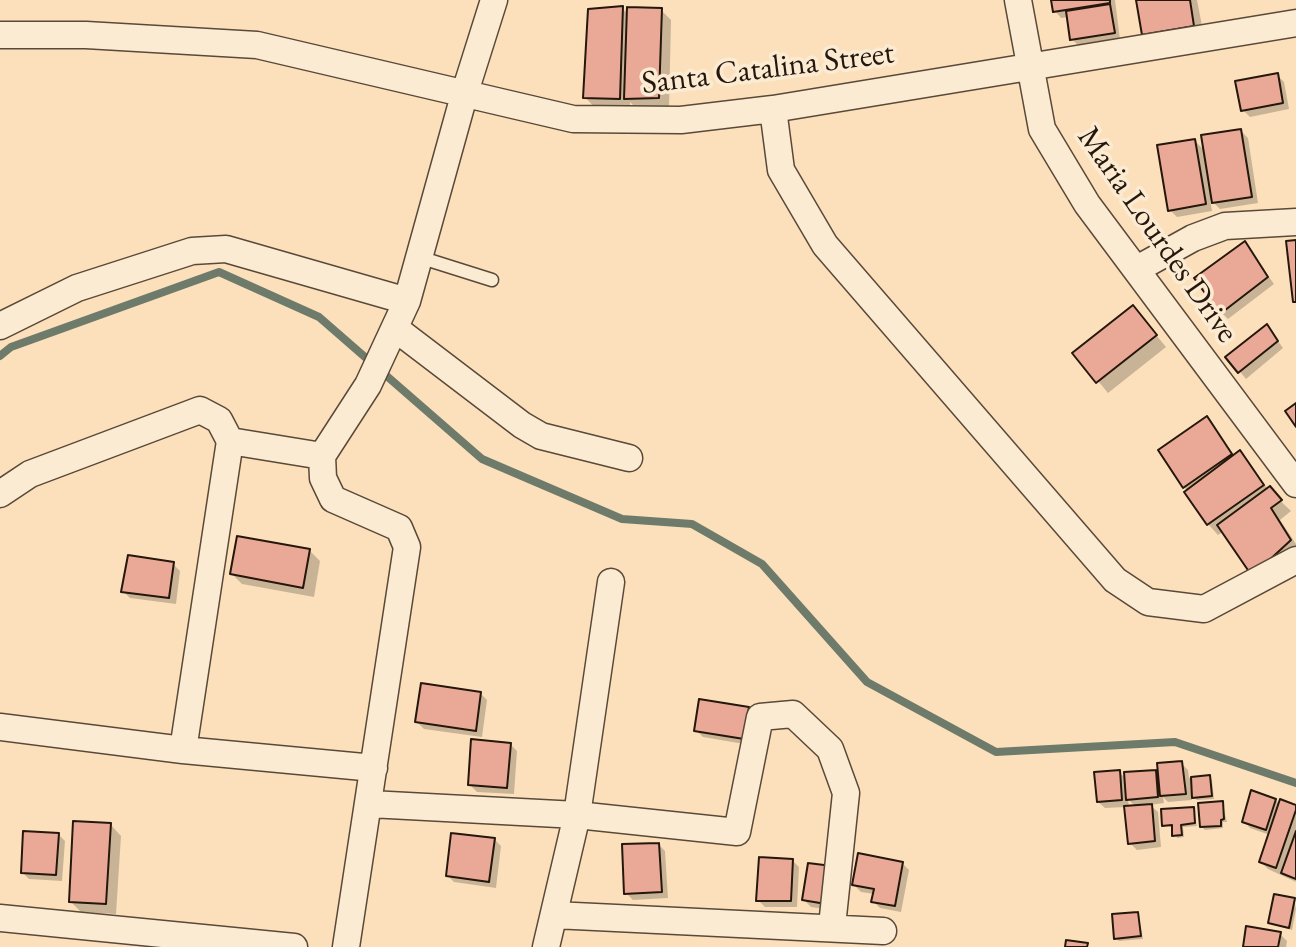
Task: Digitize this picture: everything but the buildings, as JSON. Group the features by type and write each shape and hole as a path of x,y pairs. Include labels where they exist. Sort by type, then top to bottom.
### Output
{"street":[{"path":"346,947 407,547 399,528 333,499 323,478 322,456 368,385 407,301 465,92 494,0"},
{"name":"Maria Lourdes Drive","path":"1018,0 1028,66 1042,129 1087,204 1296,484"},
{"name":"Santa Catalina Street","path":"0,35 86,35 257,45 573,119 681,120 773,109 1296,23"},
{"path":"773,109 781,170 825,245 1115,580 1148,602 1204,609 1296,560"},
{"path":"1137,269 1193,238 1225,226 1296,222"},
{"path":"0,326 77,288 192,251 226,249 407,301"},
{"path":"393,335 541,436 629,458"},
{"path":"0,494 30,474 200,410 219,419 230,441 183,750"},
{"path":"230,441 322,456"},
{"path":"546,947 577,815 611,582"},
{"path":"369,804 577,815 737,832 760,717 793,714 830,749 846,793 832,926"},
{"path":"0,727 183,750 374,768"},
{"path":"554,915 832,926 883,931"},
{"path":"0,918 294,947"}],"lane":[{"path":"419,257 492,280"}],"waterway":[{"path":"0,356 11,347 219,272 319,317 482,459 622,519 692,524 762,564 867,682 996,752 1175,742 1296,783"}]}
